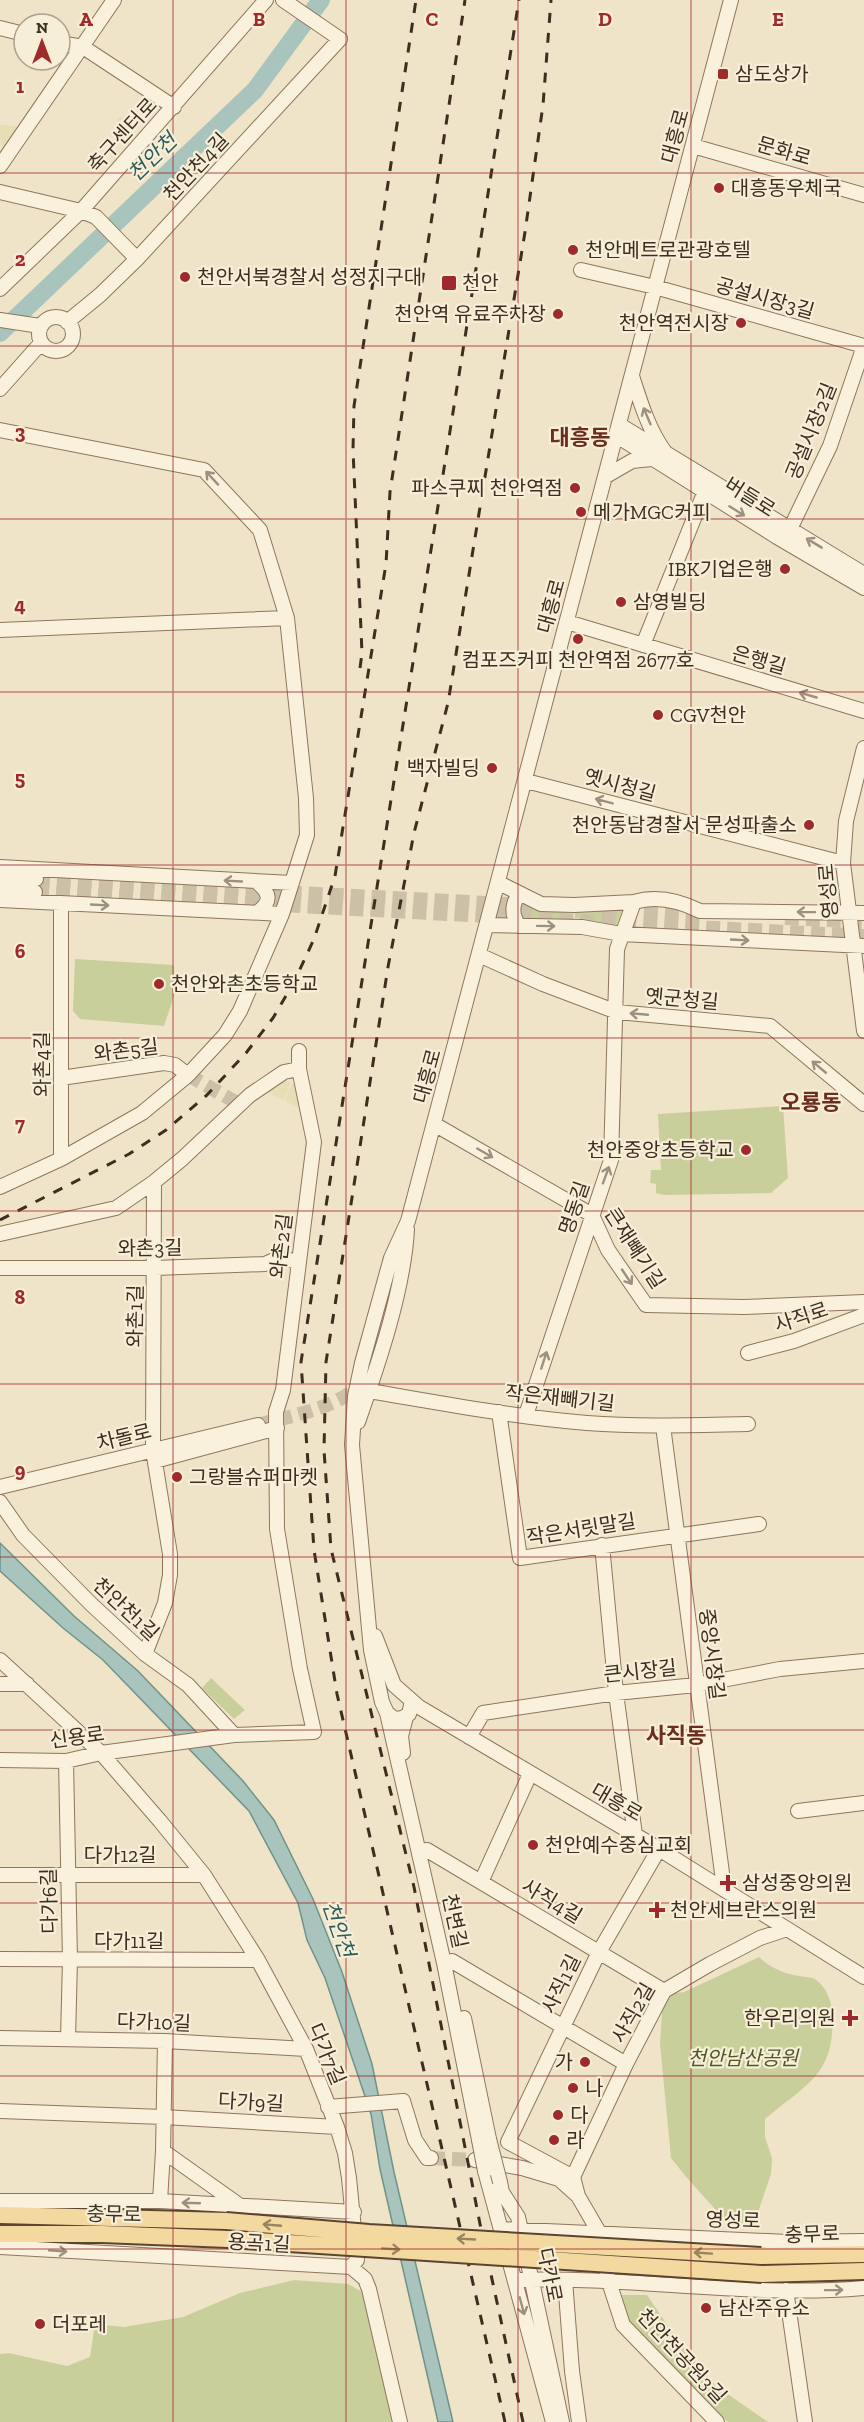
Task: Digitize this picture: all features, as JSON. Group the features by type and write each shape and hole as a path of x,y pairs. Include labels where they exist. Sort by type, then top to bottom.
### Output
{"main road":[{"name":"충무로","path":"0,2215 226,2221 369,2233 761,2256 864,2253"},
{"name":"충무로","path":"0,2234 228,2239 762,2274 864,2271"}],"street":[{"path":"0,166 114,0"},
{"name":"축구센터로","path":"0,289 81,211 266,0"},
{"name":"대흥로","path":"369,1616 359,1534 352,1445 355,1396 362,1363 391,1258 408,1221 731,0"},
{"name":"천안천4길","path":"67,321 100,295 132,255 340,39 285,2"},
{"path":"72,45 83,47 174,107"},
{"name":"문화로","path":"693,146 864,195"},
{"path":"0,192 81,211 96,217 132,255"},
{"name":"공설시장3길","path":"581,270 655,287 864,346"},
{"path":"52,317 67,321 73,332 71,343 67,348 56,352 50,351 41,343 40,326 52,317"},
{"path":"0,320 40,326"},
{"path":"0,389 41,343"},
{"name":"공설시장2길","path":"790,529 830,446 864,346"},
{"path":"632,376 649,421 666,453"},
{"path":"0,430 204,470 260,530 287,618 308,824 307,835 282,914 240,1011 225,1035 188,1075 142,1113 61,1159 0,1187"},
{"name":"버들로","path":"619,430 705,475 864,574"},
{"name":"버들로","path":"619,430 651,459 864,588"},
{"path":"606,476 632,461 651,459"},
{"path":"643,645 705,491"},
{"path":"0,630 287,618"},
{"name":"은행길","path":"567,622 864,711"},
{"name":"영성로","path":"864,748 846,821 843,863 849,913 858,946 864,1031"},
{"name":"옛시청길","path":"526,781 843,863"},
{"path":"0,867 292,883"},
{"path":"0,877 35,885 0,891"},
{"path":"257,882 266,889 268,896 267,904 258,912"},
{"path":"499,883 541,904 574,905 634,902 643,899 680,901 700,911 864,913"},
{"path":"519,893 513,908 515,920 519,926"},
{"path":"0,900 282,914"},
{"name":"명동길","path":"526,1415 611,1160 617,949 634,902"},
{"name":"와촌4길","path":"61,903 61,1159"},
{"path":"488,925 582,927 621,934 858,946"},
{"name":"옛군청길","path":"480,955 543,984 617,1012 770,1026 864,1104"},
{"name":"와촌2길","path":"234,1736 314,1732 300,1669 278,1529 276,1469 276,1412 283,1390 314,1142 299,1069 299,1051"},
{"name":"와촌5길","path":"61,1078 164,1064 175,1065 188,1075"},
{"path":"0,1234 116,1208 154,1182 250,1095 284,1072 299,1069"},
{"name":"큰재빼기길","path":"434,1124 592,1215 608,1250 646,1305 744,1307 864,1302"},
{"name":"와촌1길","path":"145,1654 165,1603 170,1575 170,1554 154,1450 154,1182"},
{"path":"369,1367 408,1221"},
{"name":"대흥로","path":"354,1433 369,1391 406,1256 408,1221"},
{"name":"와촌3길","path":"0,1268 155,1268 265,1264 276,1259 299,1261"},
{"name":"사직로","path":"748,1353 794,1341 864,1314"},
{"name":"작은재빼기길","path":"369,1391 499,1412 589,1423 663,1426 748,1424"},
{"path":"154,1450 276,1412"},
{"name":"작은서릿말길","path":"499,1412 520,1558 759,1524"},
{"name":"차돌로","path":"0,1487 258,1425"},
{"name":"중앙시장길","path":"663,1426 724,1888"},
{"path":"154,1450 277,1428"},
{"name":"천안천1길","path":"0,1502 23,1535 91,1604 145,1654 188,1685 234,1736"},
{"path":"602,1545 616,1693 635,1835"},
{"path":"369,1616 394,1685 407,1706"},
{"name":"천변길","path":"369,1616 376,1681 452,1961 484,2139"},
{"name":"다가7길","path":"0,1660 101,1754 204,1875 258,1960 306,2049 332,2106 345,2153 354,2212 357,2260 351,2267"},
{"name":"큰시장길","path":"469,1737 483,1713 616,1693 696,1685 780,1669 864,1660"},
{"path":"0,1684 27,1684"},
{"path":"386,1711 385,1701 390,1694 407,1706"},
{"name":"대흥로","path":"386,1711 397,1719 407,1706 469,1737 660,1849 864,1977"},
{"name":"천변길","path":"407,1706 401,1736 402,1750 484,2139"},
{"name":"신용로","path":"0,1761 66,1761 159,1745 234,1736"},
{"name":"다가6길","path":"66,1761 70,1960 68,2039"},
{"path":"481,1882 530,1774"},
{"path":"798,1811 864,1803"},
{"name":"사직1길","path":"573,2177 508,2142 599,1952 660,1849"},
{"name":"사직4길","path":"423,1850 664,1991"},
{"name":"다가12길","path":"0,1875 204,1875"},
{"name":"사직2길","path":"573,2177 626,2064 664,1991 760,1938 787,1929"},
{"name":"다가11길","path":"0,1959 258,1960"},
{"path":"452,1961 626,2064"},
{"name":"다가10길","path":"0,2038 165,2041 306,2049"},
{"path":"160,2202 164,2151 165,2041"},
{"path":"332,2106 403,2101 415,2140 426,2158 431,2158"},
{"name":"다가9길","path":"0,2111 164,2117 336,2127"},
{"name":"다가로","path":"484,2139 485,2171 553,2422"},
{"name":"다가로","path":"484,2139 502,2192 518,2217 562,2422"},
{"path":"164,2151 239,2205"},
{"name":"천안천공원3길","path":"475,2160 522,2168 559,2179 578,2196 600,2234 609,2282 623,2325 717,2422"},
{"path":"573,2177 578,2196"},
{"path":"0,2201 160,2202 239,2205 337,2213 354,2212"},
{"path":"325,2266 347,2259 348,2229 337,2213"},
{"path":"501,2229 600,2234"},
{"name":"영성로","path":"600,2234 787,2242 864,2241"},
{"path":"649,2235 635,2248 631,2261 634,2274 650,2283"},
{"name":"용곡1길","path":"0,2247 351,2267"},
{"path":"351,2267 365,2279 369,2289 400,2422"},
{"name":"천안천공원3길","path":"515,2280 650,2283 786,2290 864,2288"},
{"path":"565,2280 572,2371 579,2422"},
{"path":"786,2290 805,2422"}],"shaded area":[{"path":"135,117 121,133 116,132 118,118"},
{"path":"0,125 15,126 18,130 3,149 0,139"},
{"path":"284,1081 291,1082 284,1100 268,1092"},
{"path":"292,1083 295,1084 300,1108 285,1101"}],"green space":[{"path":"517,900 566,911 567,925 522,924"},
{"path":"575,908 623,908 616,927 580,925 580,918 575,918"},
{"path":"75,959 174,965 175,993 164,1026 80,1019 73,1011"},
{"path":"783,1106 788,1178 771,1193 664,1195 656,1193 656,1184 650,1183 651,1170 661,1170 658,1114"},
{"path":"211,1678 245,1710 234,1719 202,1688"},
{"name":"천안남산공원","path":"759,1957 778,1970 813,1978 821,1984 831,2003 832,2034 829,2051 815,2076 765,2119 765,2137 772,2158 771,2174 753,2227 732,2228 671,2158 660,2044 662,2012 660,2000 668,1994 684,1992"},
{"path":"294,2280 348,2284 368,2295 397,2422 0,2422 0,2354 9,2353 67,2366 90,2357 95,2324 124,2327 183,2317 240,2293"},
{"path":"622,2295 647,2295 679,2342 716,2386 768,2422 728,2422 627,2324"}],"water":[{"path":"0,1543 74,1616 138,1671 243,1781 274,1820 313,1899 342,1972 372,2064 394,2172 453,2422 438,2422 380,2169 371,2114 325,1978 307,1940 298,1903 249,1811 103,1660 63,1628 0,1571"}],"waterway":[{"name":"천안천","path":"0,333 255,90 321,0"}],"tunnel":[{"path":"36,879 544,906"},
{"path":"35,892 864,936"},
{"path":"602,909 706,914"},
{"path":"785,918 864,922"},
{"path":"188,1075 239,1104"},
{"path":"258,1425 332,1403 353,1391 369,1367"},
{"path":"431,2158 475,2160"}],"railway":[{"path":"360,668 362,653 353,450 354,406 416,0"},
{"path":"0,1220 129,1154 166,1130 207,1095 246,1053 273,1018 294,982 314,939 335,876 386,564 390,492 465,0"},
{"path":"505,2422 337,1694 314,1550 301,1362 519,0"},
{"path":"523,2422 480,2224 414,1887 331,1549 324,1450 326,1362 388,967 414,833 448,703 525,232 543,105 551,0"}],"place":[{"name":"삼도상가","path":"723,74"},
{"name":"대흥동우체국","path":"719,188"},
{"name":"천안메트로관광호텔","path":"573,250"},
{"name":"천안서북경찰서 성정지구대","path":"185,277"},
{"name":"천안","path":"449,283"},
{"name":"천안역 유료주차장","path":"558,314"},
{"name":"천안역전시장","path":"741,323"},
{"name":"파스쿠찌 천안역점","path":"575,488"},
{"name":"메가MGC커피","path":"581,512"},
{"name":"IBK기업은행","path":"785,569"},
{"name":"삼영빌딩","path":"621,602"},
{"name":"컴포즈커피 천안역점 2677호","path":"578,639"},
{"name":"CGV천안","path":"658,715"},
{"name":"백자빌딩","path":"492,768"},
{"name":"천안동남경찰서 문성파출소","path":"809,825"},
{"name":"천안와촌초등학교","path":"159,984"},
{"name":"천안중앙초등학교","path":"746,1150"},
{"name":"그랑블슈퍼마켓","path":"177,1477"},
{"name":"천안예수중심교회","path":"533,1845"},
{"name":"삼성중앙의원","path":"728,1883"},
{"name":"천안세브란스의원","path":"657,1910"},
{"name":"한우리의원","path":"850,2018"},
{"name":"가","path":"585,2062"},
{"name":"나","path":"573,2088"},
{"name":"다","path":"558,2115"},
{"name":"라","path":"554,2140"},
{"name":"남산주유소","path":"706,2308"},
{"name":"더포레","path":"40,2324"}],"district":[{"name":"대흥동","path":"580,437"},
{"name":"오룡동","path":"811,1102"},
{"name":"사직동","path":"676,1735"}]}
